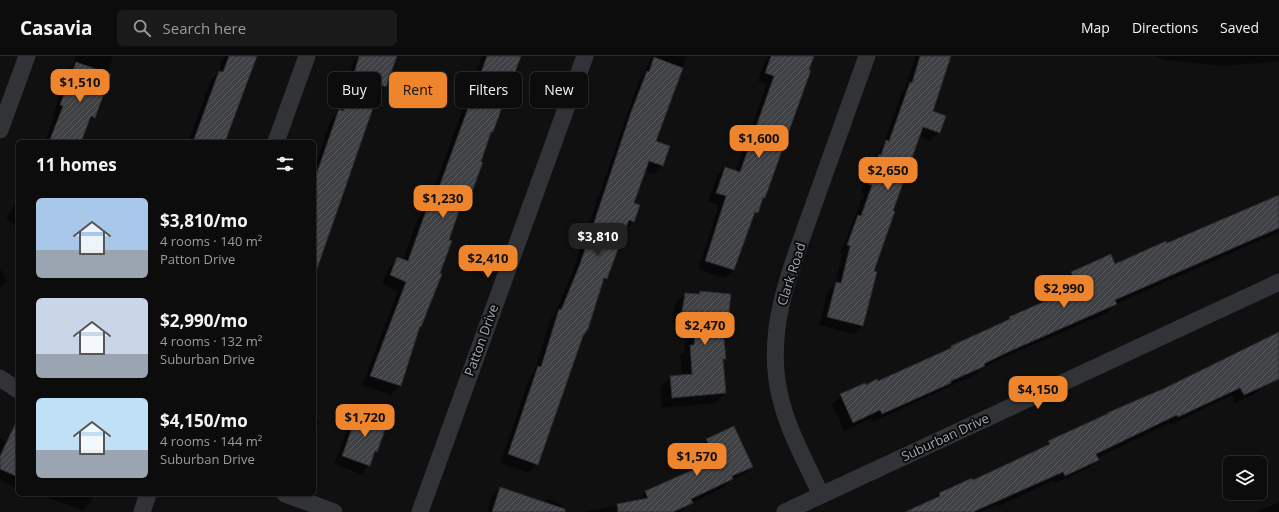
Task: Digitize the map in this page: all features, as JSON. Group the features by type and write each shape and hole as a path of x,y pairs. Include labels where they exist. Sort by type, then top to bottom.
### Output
{"street":[{"path":"0,130 27,56"},
{"path":"277,140 307,56"},
{"name":"Patton Drive","path":"420,512 585,56"},
{"name":"Clark Road","path":"821,495 791,430 781,401 775,361 777,319 787,280 867,56"},
{"name":"Suburban Drive","path":"785,512 1279,282"},
{"path":"0,378 16,389"},
{"path":"142,512 147,496"},
{"path":"290,496 334,512"}],"building":[{"path":"229,56 257,56 226,140 194,140 219,71 223,72"},
{"path":"359,56 397,56 391,72 389,72 389,79 386,87 381,85 381,72 354,72"},
{"path":"487,56 521,56 515,72 481,72"},
{"path":"771,56 814,56 809,70 811,70 765,198 763,198 758,213 755,212 734,270 705,261 726,196 716,193 725,167 740,172 774,76 765,73"},
{"path":"920,56 951,56 933,111 946,116 940,133 923,127 893,211 895,211 874,271 877,272 863,326 827,317 836,282 841,283 850,246 847,245 858,215 861,216 872,185 868,184 879,154 881,155 886,140 889,141 910,82 912,83"},
{"path":"654,57 683,68 656,141 670,146 663,166 649,161 634,203 640,205 634,222 629,220 607,279 604,278 588,329 583,336 538,465 508,454 538,366 541,367 559,309 561,310 580,264 631,112"},
{"path":"76,62 111,74 95,118 91,116 82,140 50,140 63,106 60,105"},
{"path":"344,108 373,108 316,269 316,175 339,109 343,111"},
{"path":"468,108 502,108 493,132 491,132 481,162 483,162 472,192 470,191 465,206 461,205 449,240 452,241 440,273 442,274 421,327 420,326 401,386 370,376 406,282 390,275 397,257 408,261 427,208 431,209"},
{"path":"1279,195 1279,228 1115,300 1117,304 1006,353 984,364 985,366 951,381 951,383 882,414 880,410 853,423 840,394 865,383 866,385 877,379 878,381 951,348 951,346 1010,319 1009,317 1068,291 1077,286 1071,272 1111,254 1115,264 1166,241 1167,243"},
{"path":"700,291 731,294 727,330 723,330 726,359 723,359 726,393 672,398 670,376 692,374 690,345 694,345 697,314 682,312 685,293 699,294"},
{"path":"1279,332 1279,379 1244,395 1240,388 1178,417 1177,415 1096,454 1099,460 1065,476 1063,472 973,512 905,512 940,496 939,493 972,478 973,480 1050,444 1048,441 1165,388"},
{"path":"358,411 388,422 370,466 342,456"},
{"path":"16,422 16,476 0,469 0,456"},
{"path":"734,426 753,467 732,476 733,479 691,499 693,503 673,512 618,512 617,504 648,498 645,491 704,465 702,460 714,454 706,439"},
{"path":"500,487 565,509 565,512 492,512"}]}
